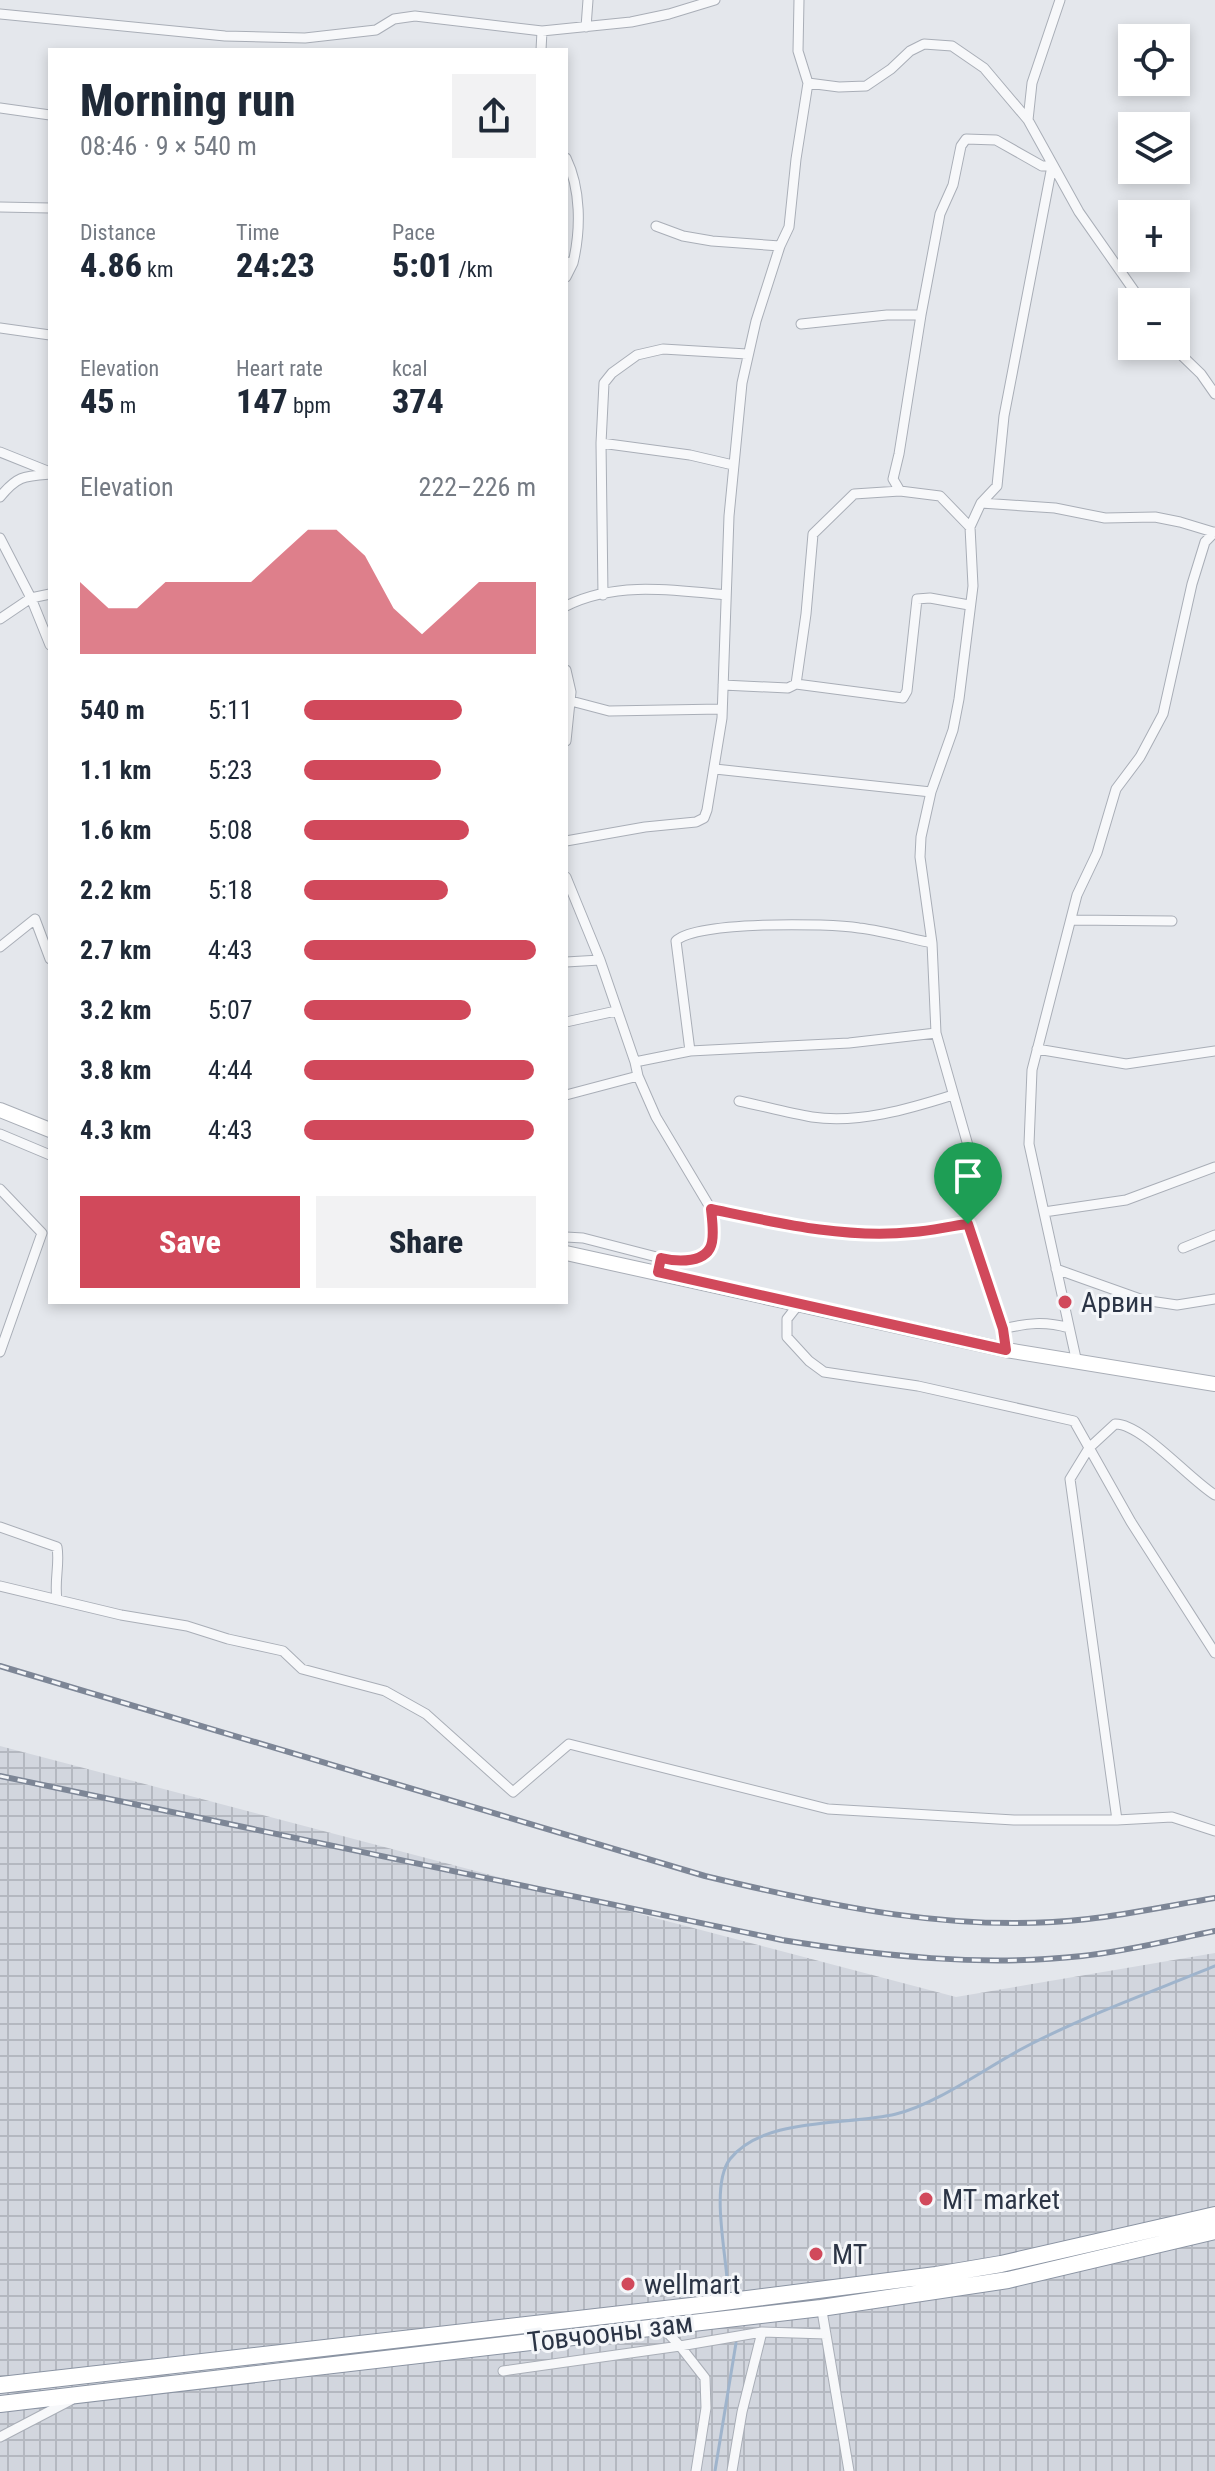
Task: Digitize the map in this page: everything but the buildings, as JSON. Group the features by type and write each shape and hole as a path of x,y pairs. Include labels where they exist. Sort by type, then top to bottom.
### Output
{"highway":[{"name":"Товчооны зам","path":"0,2385 818,2290 971,2269 1215,2215"},
{"name":"Товчооны зам","path":"0,2404 821,2308 1008,2280 1215,2231"}],"main road":[{"path":"0,1110 48,1129"},
{"path":"568,1253 659,1265 798,1305 1006,1350 1215,1384"}],"street":[{"path":"586,27 588,0"},
{"path":"0,14 225,36 305,38 376,30 394,19 415,16 542,31 586,27 631,22 715,0"},
{"path":"568,841 645,827 696,822 704,818 715,769 721,709 733,465 747,354 780,246 789,227 808,83 798,51 799,0"},
{"path":"1028,120 1032,83 1060,0"},
{"path":"541,48 542,31"},
{"path":"808,83 866,86 910,51 924,44 952,46 984,68 1028,120 1079,212 1132,288"},
{"path":"0,108 48,115"},
{"path":"900,491 893,479 921,315 940,214 953,185 961,146 966,139 996,140 1042,166 1052,166"},
{"path":"568,166 578,207 579,239 570,262"},
{"path":"1006,1350 1003,1329 968,1224 969,1149 936,1033 932,943 920,857 931,792 953,730 973,586 970,527 981,503 997,486 1004,416 1052,166"},
{"path":"0,207 48,208"},
{"path":"656,226 683,236 712,241 780,246"},
{"path":"801,324 887,315 921,315"},
{"path":"0,328 48,335"},
{"path":"603,595 601,443 604,383 612,373 637,355 663,349 747,354"},
{"path":"1186,360 1215,394"},
{"path":"601,443 690,455 733,465"},
{"path":"0,452 48,472"},
{"path":"0,497 21,477 48,473"},
{"path":"796,684 813,534 854,494 900,491 940,496 970,527"},
{"path":"981,503 1055,508 1105,518 1155,517 1214,532 1205,542 1192,584 1163,714 1140,757 1116,789 1097,853 1077,895 1032,1070 1029,1144 1077,1363"},
{"path":"0,538 31,598 48,640"},
{"path":"568,605 579,599 637,588 726,595"},
{"path":"0,619 31,598 48,594"},
{"path":"723,685 788,688 796,684 903,698 907,691 917,599 930,598 969,605"},
{"path":"568,682 571,701 568,725"},
{"path":"571,701 609,711 721,709"},
{"path":"715,769 931,792"},
{"path":"568,882 600,960 638,1076 656,1117 711,1209 712,1242 708,1251 696,1259 659,1265 583,1238 568,1237"},
{"path":"0,947 35,919 48,954"},
{"path":"1071,920 1172,921"},
{"path":"690,1051 676,941 681,935 723,927 858,927 932,943"},
{"path":"568,962 600,960"},
{"path":"568,1022 616,1011"},
{"path":"635,1062 690,1051 836,1044 936,1033"},
{"path":"1037,1049 1126,1064 1215,1051"},
{"path":"568,1094 638,1076"},
{"path":"739,1101 813,1117 836,1118 862,1117 927,1104 953,1095"},
{"path":"0,1134 48,1154"},
{"path":"1044,1212 1126,1200 1215,1167"},
{"path":"0,1189 42,1233 0,1352"},
{"path":"711,1209 809,1229 855,1233 912,1232 968,1224"},
{"path":"1183,1248 1215,1235"},
{"path":"1056,1269 1143,1300 1177,1305 1215,1299"},
{"path":"798,1305 787,1319 787,1337 824,1372 918,1386 1074,1421 1131,1522 1215,1653"},
{"path":"1003,1329 1048,1322 1069,1328"},
{"path":"1117,1820 1070,1479 1089,1448 1115,1424 1123,1423 1158,1446 1168,1458 1215,1495"},
{"path":"0,1527 57,1547 57,1599"},
{"path":"0,1586 121,1615 187,1626 283,1651 302,1669 385,1691 426,1714 513,1792 569,1744 828,1809 1014,1820 1172,1817 1215,1831"},
{"path":"818,2290 849,2471"},
{"path":"661,2326 705,2378 706,2408 696,2471"},
{"path":"503,2371 762,2332 826,2334"},
{"path":"732,2471 742,2412 762,2332"},
{"path":"0,2437 85,2393"}],"shaded area":[{"path":"0,1746 956,1997 1215,1953 1215,2471 0,2471"}],"waterway":[{"path":"727,2279 721,2184 730,2159 745,2145 785,2129 876,2118 913,2109 1053,2033 1215,1966"},
{"path":"715,2471 736,2343"}],"railway":[{"path":"0,1666 705,1876 847,1907 943,1920 1040,1923 1104,1917 1215,1898"},
{"path":"0,1776 782,1940 857,1951 969,1960 1044,1959 1116,1951 1215,1931"}],"place":[{"name":"Арвин","path":"1065,1302"},
{"name":"MT market","path":"926,2199"},
{"name":"МТ","path":"816,2254"},
{"name":"wellmart","path":"628,2284"}],"route":[{"path":"711,1209 809,1229 855,1233 912,1232 968,1224 1003,1329 1006,1350 658,1272 661,1258 676,1262 696,1259 708,1251 712,1242 711,1209"}]}
